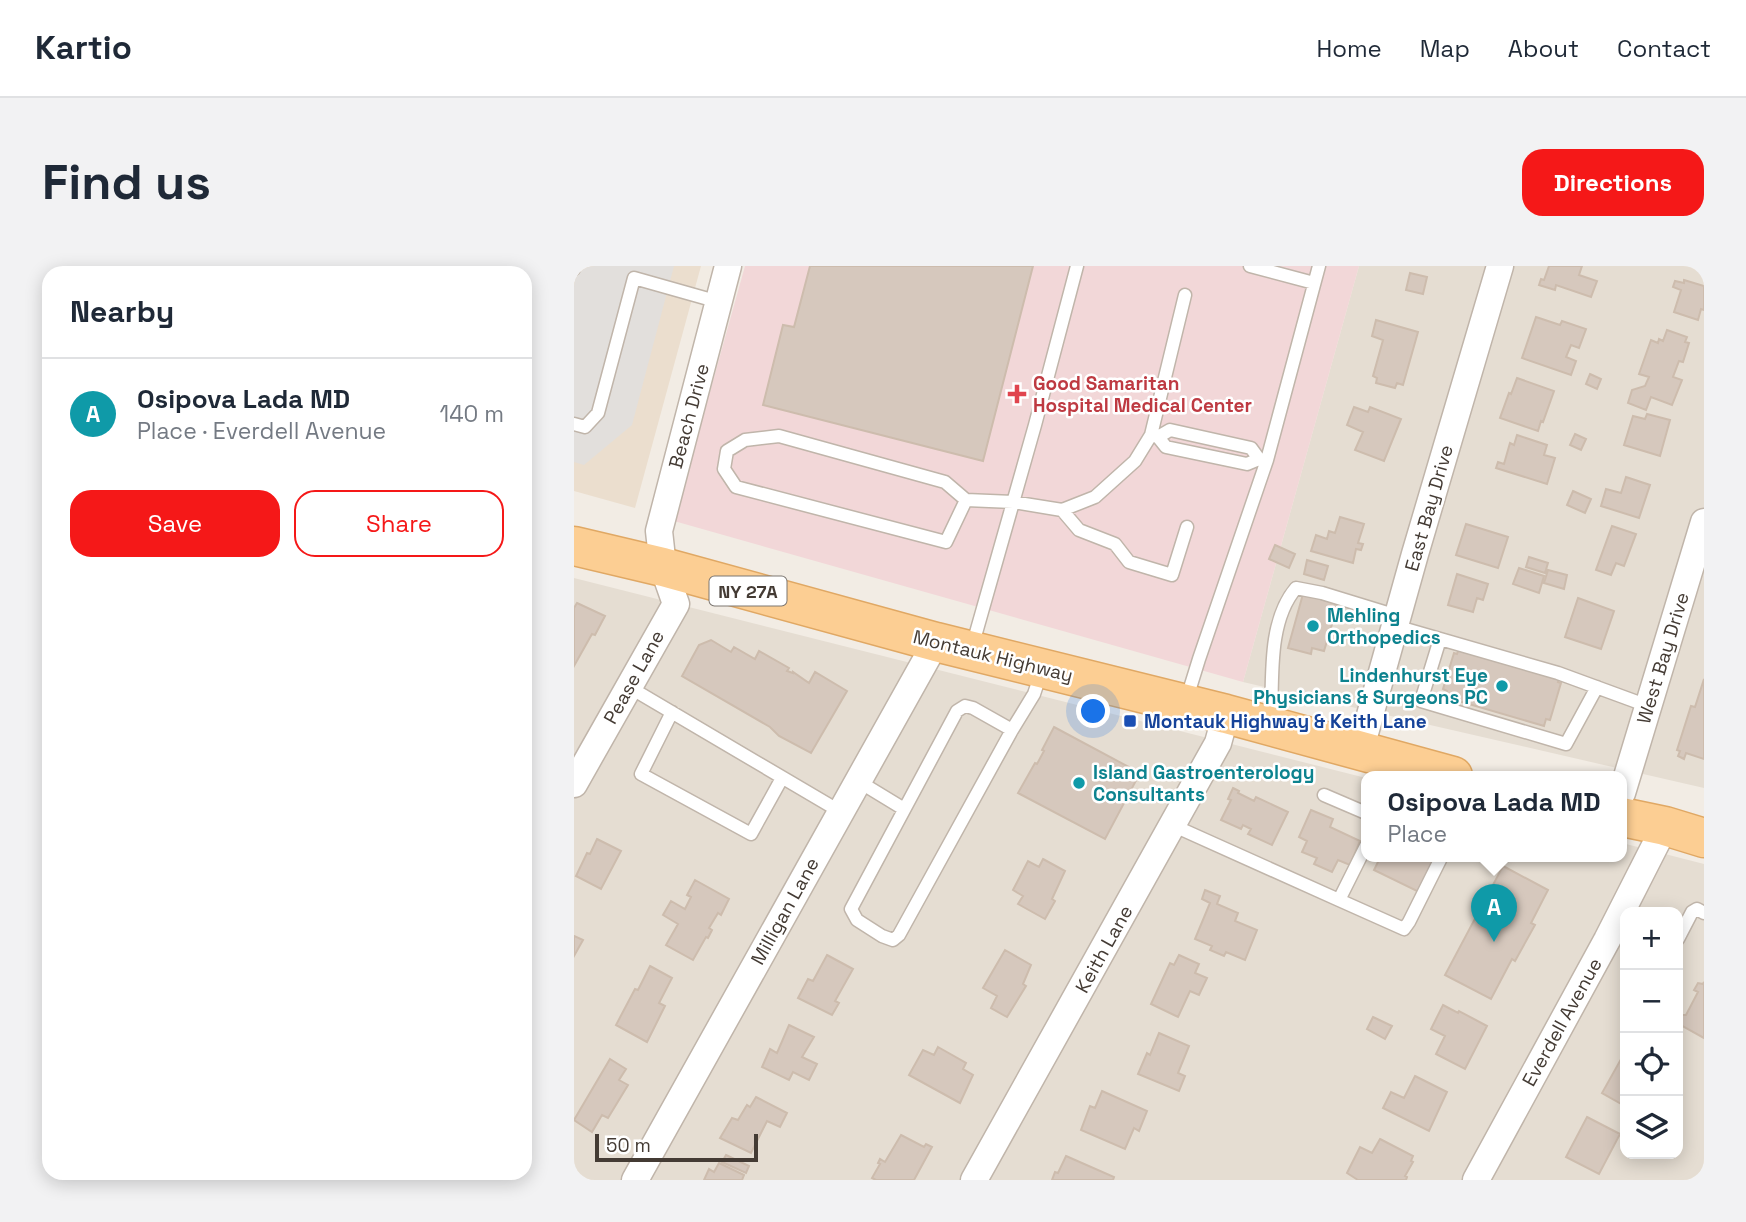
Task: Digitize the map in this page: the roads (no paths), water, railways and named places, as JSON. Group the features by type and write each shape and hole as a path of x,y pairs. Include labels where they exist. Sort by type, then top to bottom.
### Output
{"main road":[{"name":"Montauk Highway","path":"574,546 1042,669 1226,714 1360,751 1405,770"},
{"path":"1627,818 1704,838"}],"street":[{"name":"Beach Drive","path":"663,568 659,531 728,266"},
{"name":"East Bay Drive","path":"1360,751 1500,266"},
{"name":"West Bay Drive","path":"1627,776 1704,522"},
{"name":"Pease Lane","path":"574,784 676,604 663,568"},
{"name":"Milligan Lane","path":"635,1180 858,781 953,646"},
{"name":"Keith Lane","path":"974,1180 1219,743 1226,714"},
{"name":"Everdell Avenue","path":"1476,1180 1614,937 1665,826"}],"lane":[{"path":"953,646 1013,502 1077,266"},
{"path":"1250,266 1314,283"},
{"path":"1185,705 1263,459 1319,266"},
{"path":"574,424 585,427 598,413 635,272 719,302"},
{"path":"965,500 946,541 736,487 724,468 727,451 745,440 779,436 945,482 965,500 1013,502 1062,510 1094,497 1135,461 1154,436 1185,295"},
{"path":"1154,436 1170,430 1251,448 1263,459"},
{"path":"1062,510 1079,530 1115,544 1129,562 1172,575 1187,527"},
{"path":"1270,727 1277,622 1287,598 1296,588 1321,593 1440,639 1558,673 1648,706"},
{"path":"1440,639 1421,701 1566,744 1597,687"},
{"path":"1012,730 973,708 965,706 957,711 851,909 856,920 893,940 900,935 1034,694 1042,669"},
{"path":"629,687 841,812"},
{"path":"672,712 641,774 751,834 782,778"},
{"path":"858,781 904,809"},
{"path":"1324,795 1361,811"},
{"path":"1172,825 1404,929 1439,862"},
{"path":"1339,900 1361,856"},
{"path":"1683,929 1692,912 1696,909 1704,913"}],"place":[{"name":"Good Samaritan Hospital Medical Center","path":"1017,394"},
{"name":"Mehling Orthopedics","path":"1313,626"},
{"name":"Lindenhurst Eye Physicians & Surgeons PC","path":"1502,686"},
{"name":"Montauk Highway & Keith Lane","path":"1130,721"},
{"name":"Island Gastroenterology Consultants","path":"1079,783"},
{"name":"Osipova Lada MD","path":"1494,942"}]}
